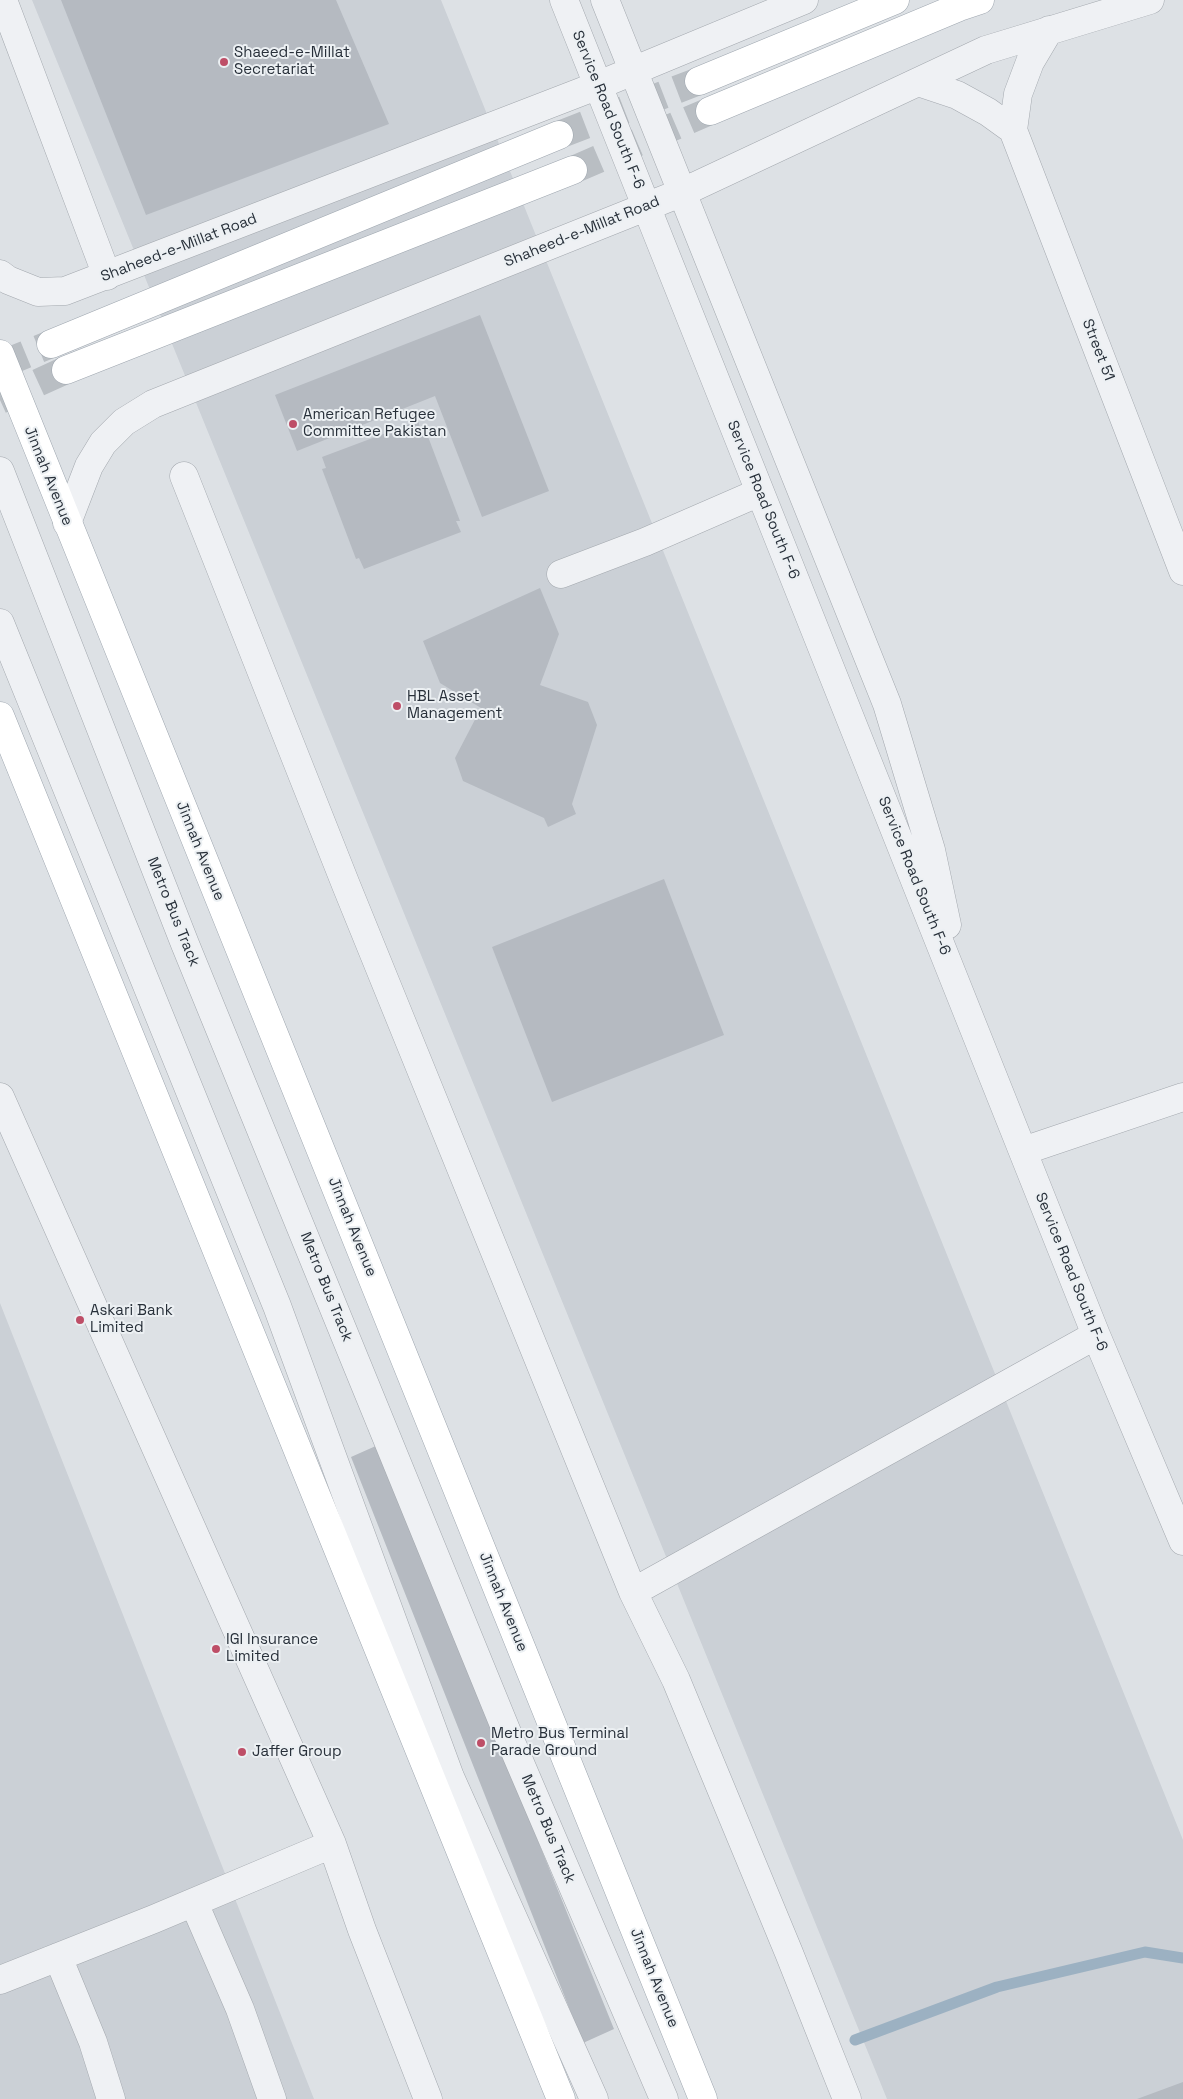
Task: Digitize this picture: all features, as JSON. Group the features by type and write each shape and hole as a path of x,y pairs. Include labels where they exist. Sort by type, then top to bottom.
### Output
{"main road":[{"path":"699,81 895,0"},
{"path":"710,111 959,7 980,0"},
{"path":"50,344 559,135"},
{"path":"66,370 573,170"},
{"name":"Jinnah Avenue","path":"0,354 703,2099"},
{"path":"0,716 561,2099"}],"street":[{"path":"2,0 107,276"},
{"name":"Service Road South F-6","path":"564,0 1096,1335 1183,1541"},
{"name":"Service Road South F-6","path":"605,0 887,704 931,850 963,1000"},
{"name":"Shaheed-e-Millat Road","path":"0,274 8,280 38,292 65,292 599,84 804,0"},
{"name":"Shaheed-e-Millat Road","path":"67,523 89,466 103,443 124,422 153,404 683,192 986,50 1150,0"},
{"name":"Street 51","path":"1049,30 1030,62 1018,94 1013,130 1183,571"},
{"path":"918,82 957,94 988,112 1013,130"},
{"name":"Metro Bus Track","path":"0,471 185,944 511,1742 664,2099"},
{"path":"184,476 346,885 633,1592 676,1680 847,2099"},
{"path":"560,574 645,542 760,492"},
{"path":"0,623 277,1306 450,1777 594,2099"},
{"path":"0,1097 332,1844 366,1939 428,2099"},
{"path":"1023,1151 1183,1097"},
{"path":"633,1592 1096,1335"},
{"path":"0,1980 194,1903 332,1844"},
{"path":"194,1903 240,2009 272,2099"},
{"path":"58,1957 93,2042 111,2099"}],"shaded area":[{"path":"32,0 441,0 1183,1840 1183,2099 887,2099"},
{"path":"0,1303 314,2099 0,2099"}],"building":[{"name":"Shaeed-e-Millat Secretariat","path":"61,0 336,0 389,124 146,215"},
{"path":"480,315 549,491 482,517 435,396 297,451 275,395"},
{"path":"418,421 423,436 427,434 460,521 456,521 461,532 364,569 359,558 356,559 322,469 326,468 322,457"},
{"path":"540,588 559,634 540,685 588,702 597,725 572,804 576,814 548,827 544,818 463,781 455,758 481,708 440,683 423,641"},
{"path":"664,879 724,1035 552,1102 492,947"},
{"name":"Metro Bus Terminal Parade Ground","path":"378,1445 614,2029 583,2043 351,1457"},
{"path":"1183,2082 1183,2099 1137,2099"}],"waterway":[{"path":"855,2040 997,1987 1145,1952 1183,1958"}],"tunnel":[{"path":"559,135 699,81"},
{"path":"573,170 710,111"},
{"path":"0,365 51,344"},
{"path":"0,400 66,370"}],"place":[{"name":"Shaeed-e-Millat Secretariat","path":"224,62"},
{"name":"American Refugee Committee Pakistan","path":"293,424"},
{"name":"HBL Asset Management","path":"397,706"},
{"name":"Askari Bank Limited","path":"80,1320"},
{"name":"IGI Insurance Limited","path":"216,1649"},
{"name":"Metro Bus Terminal Parade Ground","path":"481,1743"},
{"name":"Jaffer Group","path":"242,1752"}]}
